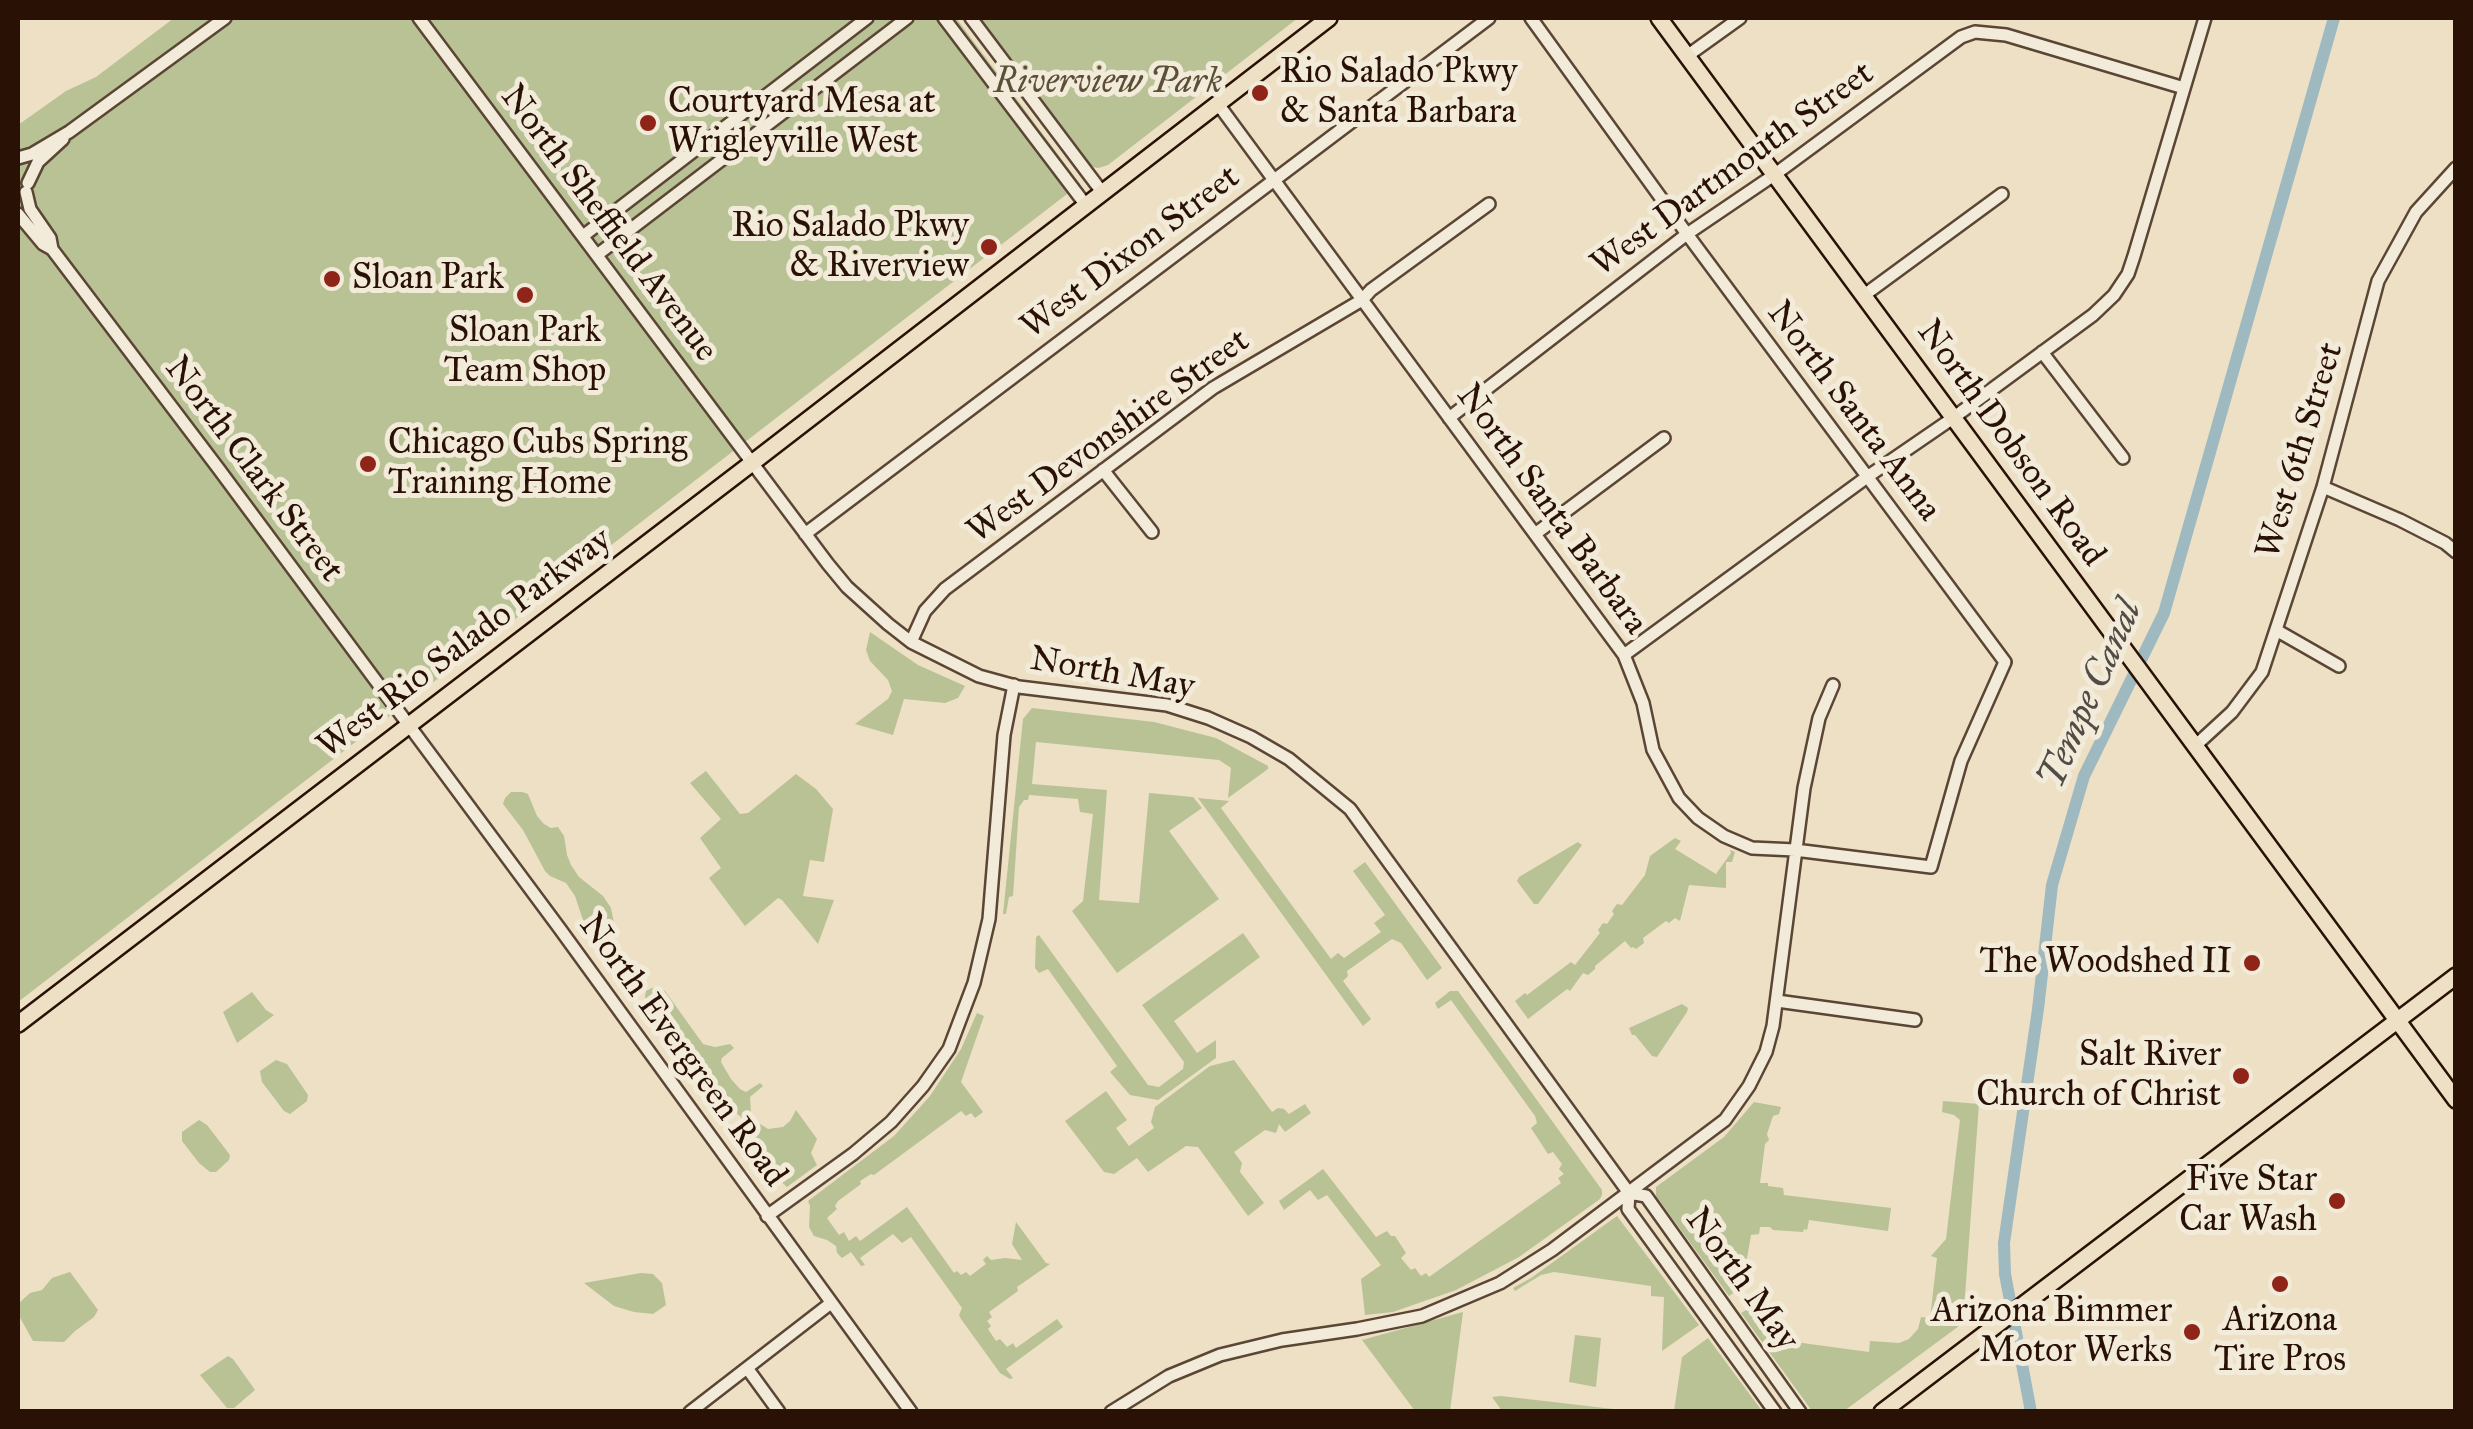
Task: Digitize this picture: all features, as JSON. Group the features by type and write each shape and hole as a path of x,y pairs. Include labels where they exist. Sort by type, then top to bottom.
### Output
{"main road":[{"name":"West Rio Salado Parkway","path":"18,1024 1329,18"},
{"name":"North Dobson Road","path":"1659,18 2456,1100"},
{"path":"1882,1412 2456,976"}],"street":[{"path":"18,204 38,162 69,132 225,18"},
{"name":"North Sheffield Avenue","path":"419,18 752,463"},
{"path":"583,236 866,18"},
{"path":"597,255 907,18"},
{"path":"944,18 1085,204"},
{"path":"971,18 1102,192"},
{"name":"West Dixon Street","path":"805,534 1489,18"},
{"name":"North Santa Anna","path":"1530,18 2004,662 1961,761 1931,867"},
{"path":"1688,56 1740,18"},
{"path":"1624,655 1953,418 2114,295 2128,274 2205,18"},
{"name":"West Dartmouth Street","path":"1449,418 1687,234 1774,175 1960,37 1974,32 2006,35 2184,88"},
{"name":"North Santa Barbara","path":"1218,104 1624,655 1643,703 1654,750 1679,798 1698,818 1724,836 1752,848 1931,867"},
{"path":"749,108 764,127"},
{"path":"18,159 69,132"},
{"name":"North Clark Street","path":"18,159 24,168 30,208 50,238 52,248 409,724"},
{"name":"West 6th Street","path":"2195,746 2232,712 2262,672 2322,488 2378,281 2416,212 2456,168"},
{"path":"1863,296 2002,194"},
{"name":"West Devonshire Street","path":"912,642 925,610 945,589 1213,388 1362,300 1490,204"},
{"name":"North Clark Street","path":"18,214 43,244 52,248"},
{"path":"2042,352 2123,458"},
{"path":"1535,534 1664,438"},
{"name":"North May","path":"752,463 847,587 912,642 979,676 1014,685 1166,705 1208,718 1289,758 1350,808 1629,1194 1628,1209 1774,1412"},
{"path":"1104,470 1152,532"},
{"path":"2322,488 2400,520 2450,548 2456,529"},
{"path":"2276,630 2339,666"},
{"path":"768,1216 891,1122 923,1086 948,1048 974,983 988,918 1004,735 1014,685"},
{"path":"1111,1412 1169,1376 1220,1356 1282,1340 1422,1316 1500,1282 1629,1194 1726,1120 1766,1052 1777,1002 1811,753 1819,718 1833,686"},
{"name":"North Evergreen Road","path":"409,724 911,1412"},
{"path":"1777,1002 1916,1020"},
{"name":"North May","path":"1629,1194 1646,1196 1800,1412"},
{"path":"690,1412 831,1303"},
{"path":"747,1368 779,1412"}],"green space":[{"name":"Chicago Cubs Spring Training Home","path":"174,18 956,18 1080,184 18,1002 18,125 66,91 96,77"},
{"name":"Riverview Park","path":"977,18 1298,18 1108,165 1098,168 1088,166"},
{"path":"870,632 918,665 965,686 958,698 945,703 904,699 893,735 855,724 888,699 892,691 888,680 870,661 866,650"},
{"path":"1032,708 1154,722 1216,738 1268,766 1228,798 1231,768 1219,760 1036,742 1032,784 1107,790 1099,900 1139,903 1149,793 1193,797 1202,808 1169,831 1219,899 1117,973 1072,911 1083,901 1093,814 1080,812 1078,799 1029,795 1019,807 1013,896 1009,897 1003,914 1023,719"},
{"path":"706,771 740,814 748,813 796,774 833,809 824,862 810,860 803,896 834,900 818,944 778,898 745,926 709,878 721,868 700,838 721,819 690,783"},
{"path":"511,792 528,794 544,824 558,827 571,865 611,908 614,923 606,933 583,920 566,883 545,871 523,830 503,804"},
{"path":"1198,798 1229,801 1221,808 1331,959 1338,953 1344,958 1381,932 1374,923 1385,915 1353,871 1365,862 1442,968 1427,980 1401,943 1392,939 1347,971 1343,981 1371,1019 1363,1026"},
{"path":"1675,838 1681,841 1675,849 1716,874 1730,850 1735,852 1732,862 1726,862 1726,888 1689,885 1680,921 1666,921 1643,938 1644,943 1636,949 1625,941 1588,975 1583,973 1570,991 1567,989 1528,1019 1515,1001 1571,962 1575,965 1600,933 1603,923 1607,924 1614,914 1617,904 1622,905 1645,875 1650,856"},
{"path":"1578,842 1582,845 1538,904 1534,904 1517,881 1519,877"},
{"path":"1243,933 1260,957 1174,1021 1197,1053 1216,1040 1216,1058 1158,1100 1130,1095 1110,1072 1117,1066 1048,969 1039,973 1035,968 1039,935 1148,1085 1159,1087 1183,1069 1184,1062 1142,1005"},
{"path":"658,987 665,991 703,1044 730,1044 734,1048 721,1062 740,1089 746,1092 760,1083 763,1086 750,1097 751,1113 757,1122 768,1129 783,1127 796,1110 817,1139 811,1153 817,1165 787,1187 751,1155 741,1117 707,1090 681,1039 647,1007 646,991"},
{"path":"1450,991 1458,991 1602,1195 1519,1257 1456,1290 1393,1312 1365,1315 1361,1279 1381,1265 1327,1195 1318,1200 1310,1190 1284,1210 1279,1201 1323,1169 1376,1237 1387,1231 1395,1236 1406,1253 1401,1258 1411,1270 1415,1268 1421,1276 1426,1273 1429,1277 1561,1183 1558,1178 1564,1174 1559,1169 1562,1164 1553,1152 1548,1154 1531,1128 1537,1123 1535,1116 1451,1000 1438,1009 1435,1003"},
{"path":"252,992 274,1015 237,1043 223,1012"},
{"path":"1682,1004 1687,1012 1657,1057 1652,1056 1629,1028"},
{"path":"977,1013 984,1016 961,1082 983,1112 975,1118 961,1111 874,1175 860,1181 838,1201 837,1209 827,1218 839,1235 844,1232 849,1241 856,1236 860,1241 907,1207 954,1273 966,1272 970,1276 986,1264 983,1260 987,1256 991,1260 1022,1260 1012,1244 1016,1222 1050,1264 989,1312 992,1317 987,1321 991,1326 988,1329 996,1341 1000,1339 1007,1347 1013,1343 1016,1348 1057,1319 1063,1327 1006,1369 1013,1378 1010,1379 1000,1373 961,1319 962,1308 911,1237 902,1243 893,1234 860,1258 865,1265 861,1266 851,1252 842,1258 836,1246 814,1236 809,1227 808,1201 894,1136 930,1096 961,1049"},
{"path":"276,1060 287,1064 308,1095 307,1101 290,1114 262,1082 260,1071"},
{"path":"1234,1060 1272,1112 1278,1108 1289,1114 1305,1104 1311,1113 1285,1132 1279,1124 1276,1133 1265,1130 1234,1152 1242,1163 1240,1172 1264,1203 1248,1216 1198,1147 1186,1146 1148,1172 1137,1158 1114,1174 1104,1172 1065,1121 1106,1091 1127,1120 1116,1128 1129,1146 1154,1128 1151,1122 1155,1107 1210,1066"},
{"path":"1943,1101 1979,1104 1963,1323 1844,1411 1812,1411 1741,1313 1753,1306 1760,1308 1777,1327 1780,1340 1869,1352 1870,1341 1899,1343 1918,1329 1921,1317 1930,1318 1937,1258 1931,1256 1946,1239 1960,1120 1942,1112"},
{"path":"1754,1102 1781,1107 1767,1134 1760,1183 1783,1188 1784,1195 1891,1208 1888,1231 1809,1220 1803,1232 1760,1227 1759,1234 1751,1235 1742,1287 1729,1296 1656,1196 1656,1187 1724,1137"},
{"path":"199,1120 230,1155 216,1172 199,1163 182,1141 182,1132"},
{"path":"1617,1216 1699,1325 1662,1351 1664,1297 1651,1296 1651,1286 1554,1272 1515,1291 1513,1288"},
{"path":"70,1272 98,1310 64,1342 33,1341 18,1314 18,1304 30,1293 42,1290 52,1278"},
{"path":"653,1274 662,1283 666,1305 653,1314 614,1306 584,1283"},
{"path":"1463,1312 1450,1411 1415,1411 1362,1340"},
{"path":"1575,1335 1601,1338 1596,1387 1569,1382"},
{"path":"1708,1338 1762,1411 1674,1411 1682,1357"},
{"path":"228,1356 255,1390 234,1408 227,1408 200,1375"},
{"path":"1492,1397 1622,1410 1502,1411"}],"waterway":[{"name":"Tempe Canal","path":"2031,1412 2005,1274 2004,1243 2052,885 2084,776 2164,613 2334,18"}],"place":[{"name":"Rio Salado Pkwy & Santa Barbara","path":"1260,93"},
{"name":"Courtyard Mesa at Wrigleyville West","path":"648,123"},
{"name":"Rio Salado Pkwy & Riverview","path":"989,247"},
{"name":"Sloan Park","path":"332,279"},
{"name":"Sloan Park Team Shop","path":"525,295"},
{"name":"Chicago Cubs Spring Training Home","path":"368,464"},
{"name":"The Woodshed II","path":"2252,963"},
{"name":"Salt River Church of Christ","path":"2241,1076"},
{"name":"Five Star Car Wash","path":"2337,1201"},
{"name":"Arizona Tire Pros","path":"2280,1284"},
{"name":"Arizona Bimmer Motor Werks","path":"2192,1332"}]}
